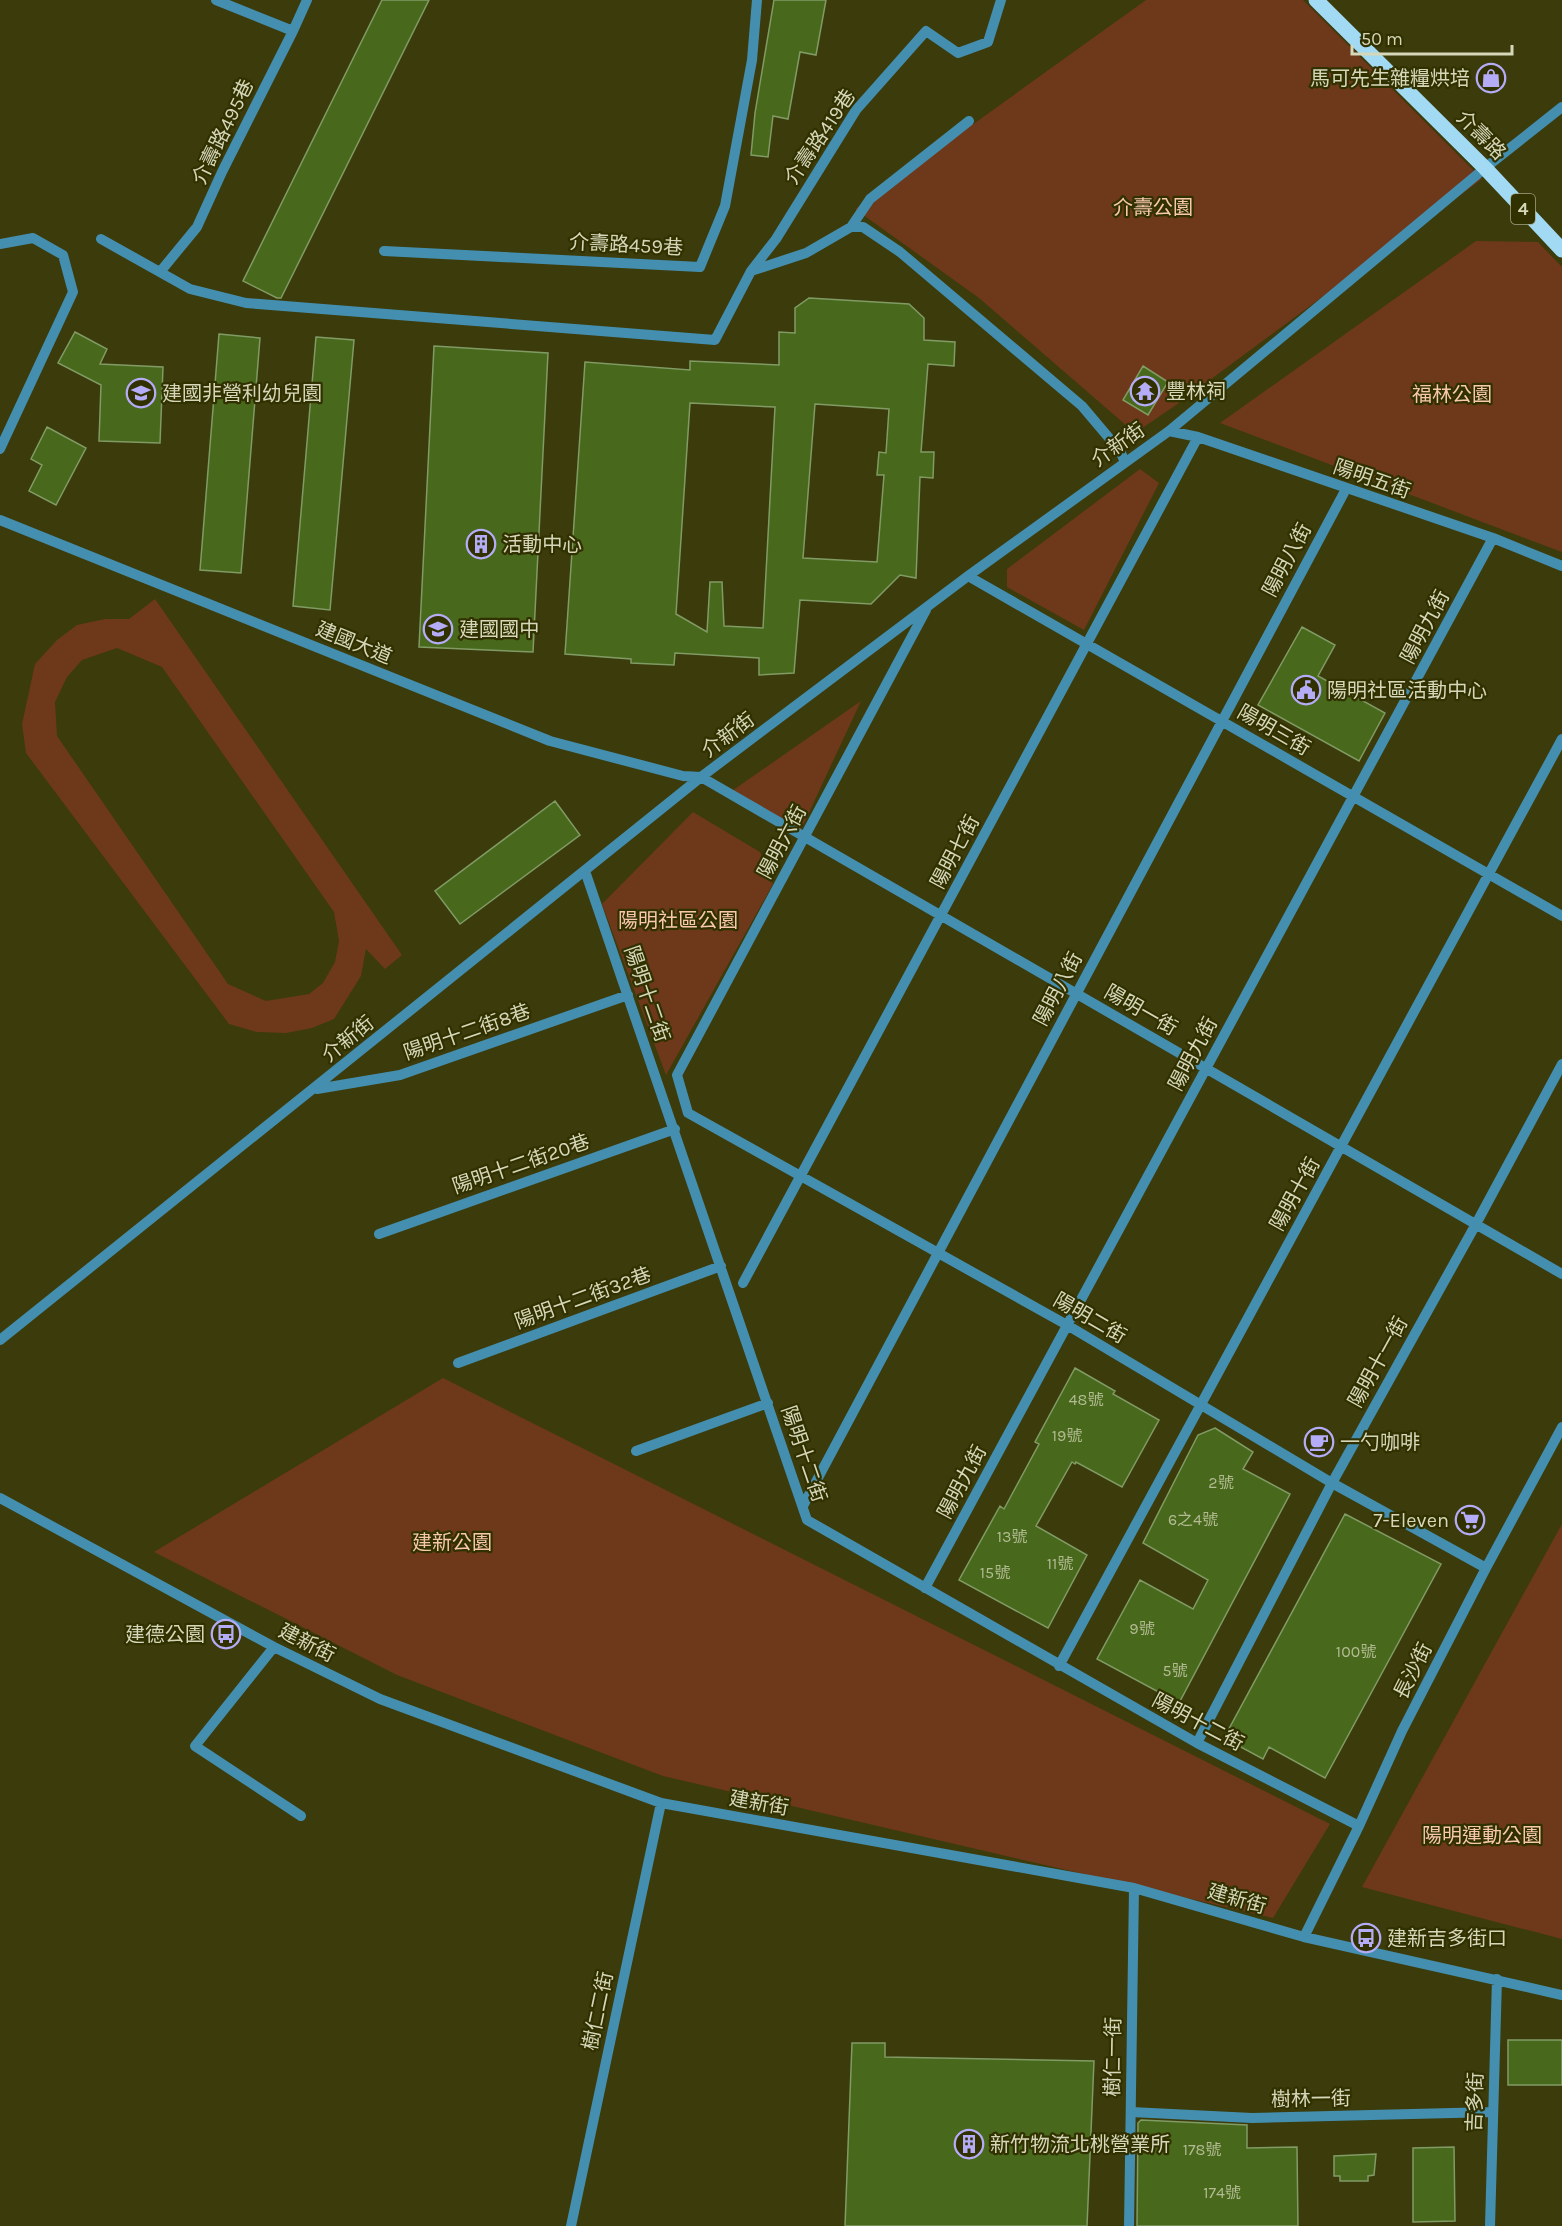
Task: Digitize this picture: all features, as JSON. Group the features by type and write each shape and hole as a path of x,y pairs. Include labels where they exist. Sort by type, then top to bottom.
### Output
{"main road":[{"name":"介壽路","path":"1316,0 1485,168 1562,250"}],"street":[{"path":"216,0 293,31"},
{"name":"介壽路495巷","path":"160,272 197,227 307,0"},
{"name":"介壽路459巷","path":"384,251 700,267 725,206 752,60 757,0"},
{"name":"介壽路419巷","path":"160,272 190,289 246,303 715,340 751,271 776,239 856,110 926,31 958,53 988,42 1001,0"},
{"name":"介新街","path":"0,1340 702,777 968,576 1169,431 1485,168 1562,107"},
{"path":"851,227 870,198 969,121"},
{"path":"751,271 806,253 851,227 863,226 900,252 1082,406 1120,451 1125,462"},
{"path":"0,244 33,238 63,255 73,292 0,449"},
{"path":"101,239 160,272"},
{"name":"陽明五街","path":"1169,431 1198,438 1493,538 1562,566"},
{"name":"陽明七街","path":"743,1283 1198,438"},
{"name":"陽明八街","path":"803,1506 1346,489"},
{"name":"建國大道","path":"0,520 550,741 683,776 702,777"},
{"name":"陽明九街","path":"925,1588 1493,538"},
{"name":"陽明三街","path":"968,576 1562,916"},
{"name":"陽明六街","path":"682,1095 677,1075 927,607"},
{"name":"陽明十街","path":"1059,1666 1562,739"},
{"name":"陽明一街","path":"702,777 1562,1274"},
{"name":"陽明十二街","path":"585,871 807,1520 1197,1743 1359,1826"},
{"name":"陽明十二街8巷","path":"314,1089 400,1075 628,995"},
{"name":"陽明十一街","path":"1197,1743 1332,1483 1562,1064"},
{"name":"陽明二街","path":"682,1095 688,1113 1067,1325 1332,1483 1486,1568"},
{"name":"陽明十二街20巷","path":"380,1234 675,1129"},
{"name":"陽明十二街32巷","path":"458,1364 721,1266"},
{"path":"636,1451 768,1403"},
{"name":"長沙街","path":"1304,1937 1359,1826 1402,1731 1562,1427"},
{"name":"建新街","path":"0,1498 274,1647 380,1699 661,1803 1134,1888 1304,1937 1562,1995"},
{"path":"274,1647 195,1746 301,1816"},
{"name":"樹仁二街","path":"571,2226 661,1803"},
{"name":"樹仁一街","path":"1129,2226 1134,1888"},
{"name":"吉多街","path":"1490,2226 1497,1979"},
{"name":"樹林一街","path":"1131,2112 1252,2118 1493,2112"}],"green space":[{"name":"介壽公園","path":"1146,0 1303,0 1482,179 1135,433 979,298 855,209"},
{"name":"福林公園","path":"1476,241 1538,242 1562,267 1562,552 1220,423"},
{"path":"1140,469 1159,483 1084,630 1007,587 1007,569"},
{"path":"155,599 402,955 385,969 366,949 361,976 334,1019 312,1028 286,1033 257,1032 229,1024 26,753 22,724 35,664 57,640 77,625 105,619 129,619","holes":["117,648 162,667 334,912 339,941 335,962 323,983 309,994 266,1001 228,984 57,736 55,702 67,677 82,660"]},
{"path":"861,701 799,834 729,793"},
{"name":"陽明社區公園","path":"693,812 760,852 773,884 666,1075 602,904"},
{"name":"建新公園","path":"443,1378 1330,1824 1273,1918 663,1776 397,1675 154,1552"},
{"name":"陽明運動公園","path":"1562,1524 1562,1939 1362,1887"}],"building":[{"path":"382,0 429,0 281,298 277,298 243,281"},
{"path":"774,0 826,0 816,55 800,52 788,119 773,116 768,157 751,155 755,113"},
{"path":"809,298 909,304 924,318 924,340 955,342 954,366 928,364 921,452 934,452 933,478 920,477 916,578 900,575 871,604 800,600 794,673 759,675 759,658 675,653 674,665 631,663 631,659 565,654 585,362 690,370 690,361 779,365 779,332 795,333 795,308","holes":["690,403 775,407 763,628 724,626 722,582 710,582 707,632 676,614","815,404 889,409 886,453 879,452 877,475 884,475 877,562 803,558"]},
{"path":"75,332 107,349 100,364 163,367 160,443 99,441 101,385 58,363"},
{"path":"219,334 260,338 241,573 200,570"},
{"path":"316,337 354,340 330,610 293,606"},
{"name":"活動中心","path":"434,346 548,353 533,652 419,647"},
{"name":"豐林祠","path":"1143,366 1168,382 1148,415 1123,400"},
{"path":"47,427 86,448 56,505 29,491 42,465 31,459"},
{"name":"陽明社區活動中心","path":"1302,627 1335,645 1318,676 1385,713 1359,761 1258,705"},
{"path":"555,801 580,835 460,924 435,891"},
{"path":"1075,1368 1115,1391 1113,1394 1159,1420 1122,1487 1072,1462 1036,1526 1087,1555 1048,1628 959,1580 1000,1506 1004,1509 1039,1444 1035,1442"},
{"path":"1215,1428 1253,1452 1243,1469 1290,1494 1179,1703 1097,1659 1140,1580 1193,1609 1208,1580 1143,1543 1198,1435"},
{"path":"1345,1514 1441,1564 1325,1778 1269,1747 1263,1759 1224,1738"},
{"path":"1508,2040 1562,2040 1562,2085 1508,2085"},
{"name":"新竹物流北桃營業所","path":"852,2043 885,2043 885,2057 1094,2061 1087,2226 845,2226"},
{"path":"1141,2120 1247,2125 1247,2148 1297,2147 1298,2226 1137,2226 1138,2123"},
{"path":"1454,2147 1455,2221 1413,2222 1413,2148"},
{"path":"1376,2154 1374,2175 1368,2176 1368,2181 1340,2181 1340,2176 1334,2176 1334,2156"}],"place":[{"name":"馬可先生雜糧烘培","path":"1491,78"},
{"name":"豐林祠","path":"1145,391"},
{"name":"建國非營利幼兒園","path":"141,393"},
{"name":"活動中心","path":"481,544"},
{"name":"建國國中","path":"438,629"},
{"name":"陽明社區活動中心","path":"1306,690"},
{"name":"一勺咖啡","path":"1319,1442"},
{"name":"7-Eleven","path":"1470,1520"},
{"name":"建德公園","path":"226,1634"},
{"name":"建新吉多街口","path":"1366,1938"},
{"name":"新竹物流北桃營業所","path":"969,2144"}]}
